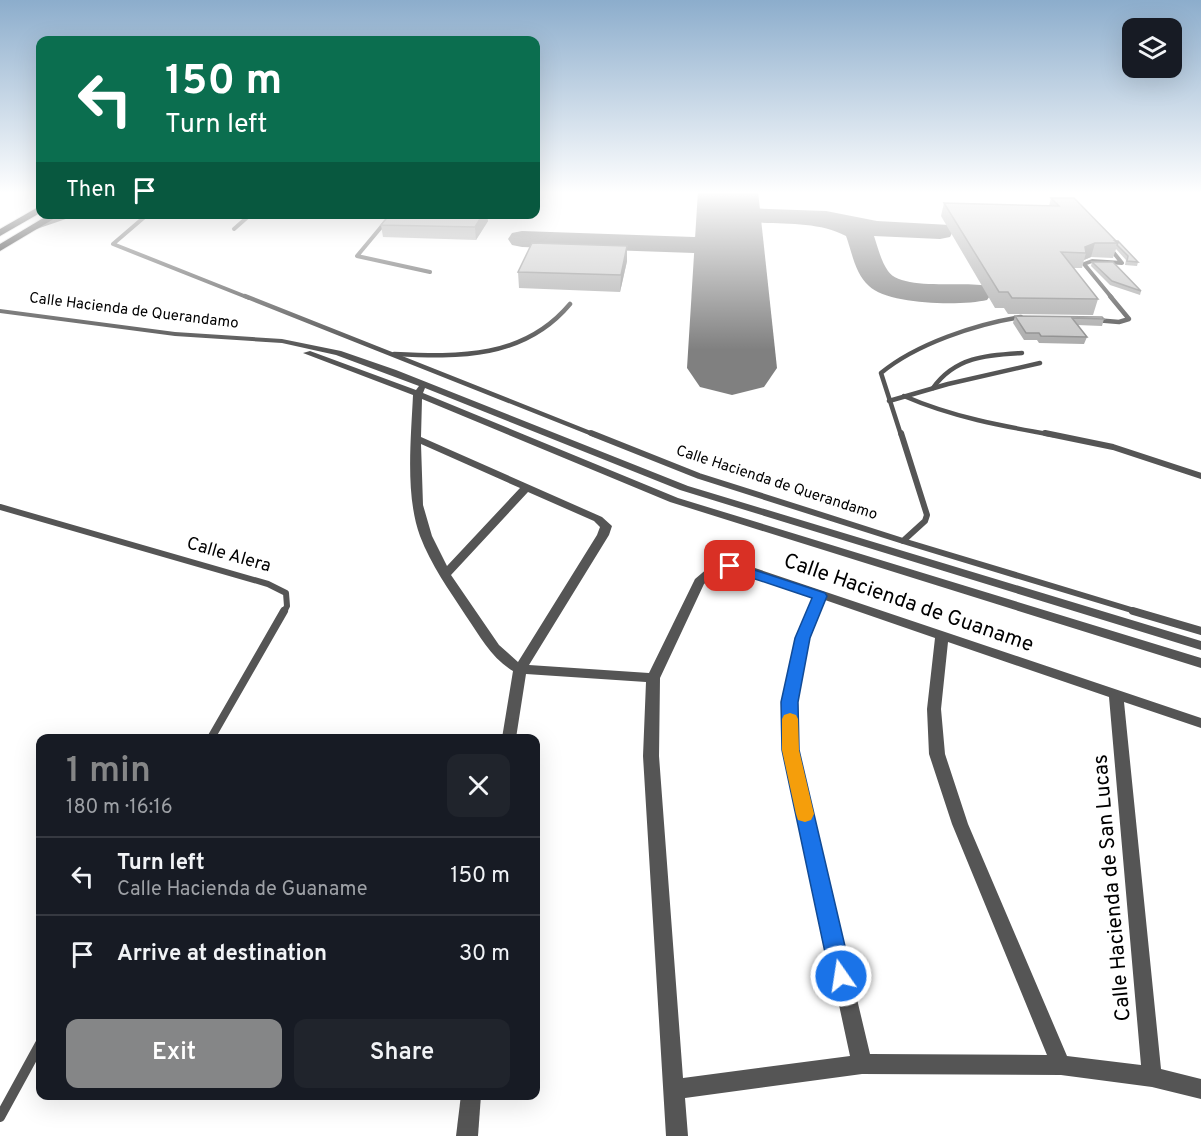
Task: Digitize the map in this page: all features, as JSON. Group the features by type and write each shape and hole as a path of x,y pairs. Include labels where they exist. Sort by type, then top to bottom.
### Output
{"street":[{"name":"Calle Hacienda de Querandamo","path":"0,311 175,334 265,342 316,355 420,390 684,488 1201,646"},
{"name":"Calle Hacienda de Querandamo","path":"420,390 674,500 1201,663"},
{"path":"420,390 416,438 418,505 426,536 445,575 494,648 508,662 520,669 653,678"},
{"path":"416,438 603,522 606,526 603,535 520,669 510,734"},
{"path":"445,575 526,488"},
{"name":"Calle Hacienda de Guaname","path":"677,1136 651,756 653,678 699,582 709,572 720,566 739,567 1201,723"},
{"path":"820,596 803,638 789,702 791,750 862,1064"},
{"path":"942,636 934,709 937,754 960,824 1060,1065"},
{"name":"Calle Hacienda de San Lucas","path":"1116,696 1152,1077"},
{"path":"674,1089 862,1064 1060,1065 1152,1077 1201,1089"},
{"path":"467,1136 471,1100"}],"lane":[{"name":"Calle Hacienda de Querandamo","path":"113,244 699,477 1201,631"},
{"path":"367,244 357,256 430,272"},
{"path":"1087,320 1129,319 1084,264 1092,261 1122,263 1107,245"},
{"path":"389,354 456,356 497,348 554,323 570,304"},
{"path":"903,541 925,521 927,515 888,401 881,373 892,364 975,326 996,320 1033,318"},
{"path":"933,388 939,377 950,366 966,359 1022,353"},
{"path":"888,401 1040,363"},
{"path":"904,396 935,409 1102,444 1201,476"},
{"name":"Calle Alera","path":"0,507 268,584 286,593 287,606 213,734"},
{"path":"0,1117 36,1051"}],"building":[{"path":"532,244 627,246 621,275 518,272"},
{"path":"969,244 1092,244 1085,247 1086,253 1061,252 1098,299 1012,298 1008,292 999,292"},
{"path":"1121,244 1138,262 1127,261 1128,256 1117,245"},
{"path":"1092,262 1113,262 1141,291 1112,281"},
{"path":"1015,316 1102,317 1104,319 1072,318 1087,337 1041,336 1039,333 1026,333"}],"taxiway":[{"path":"666,244 701,244"},
{"path":"863,244 878,279 885,284 909,291 976,293"}],"runway":[{"path":"729,244 732,368"}],"slow traffic":[{"path":"790,719 791,750 805,814"}],"route":[{"path":"730,566 739,567 820,596 803,638 789,702 791,750 841,976"}]}
